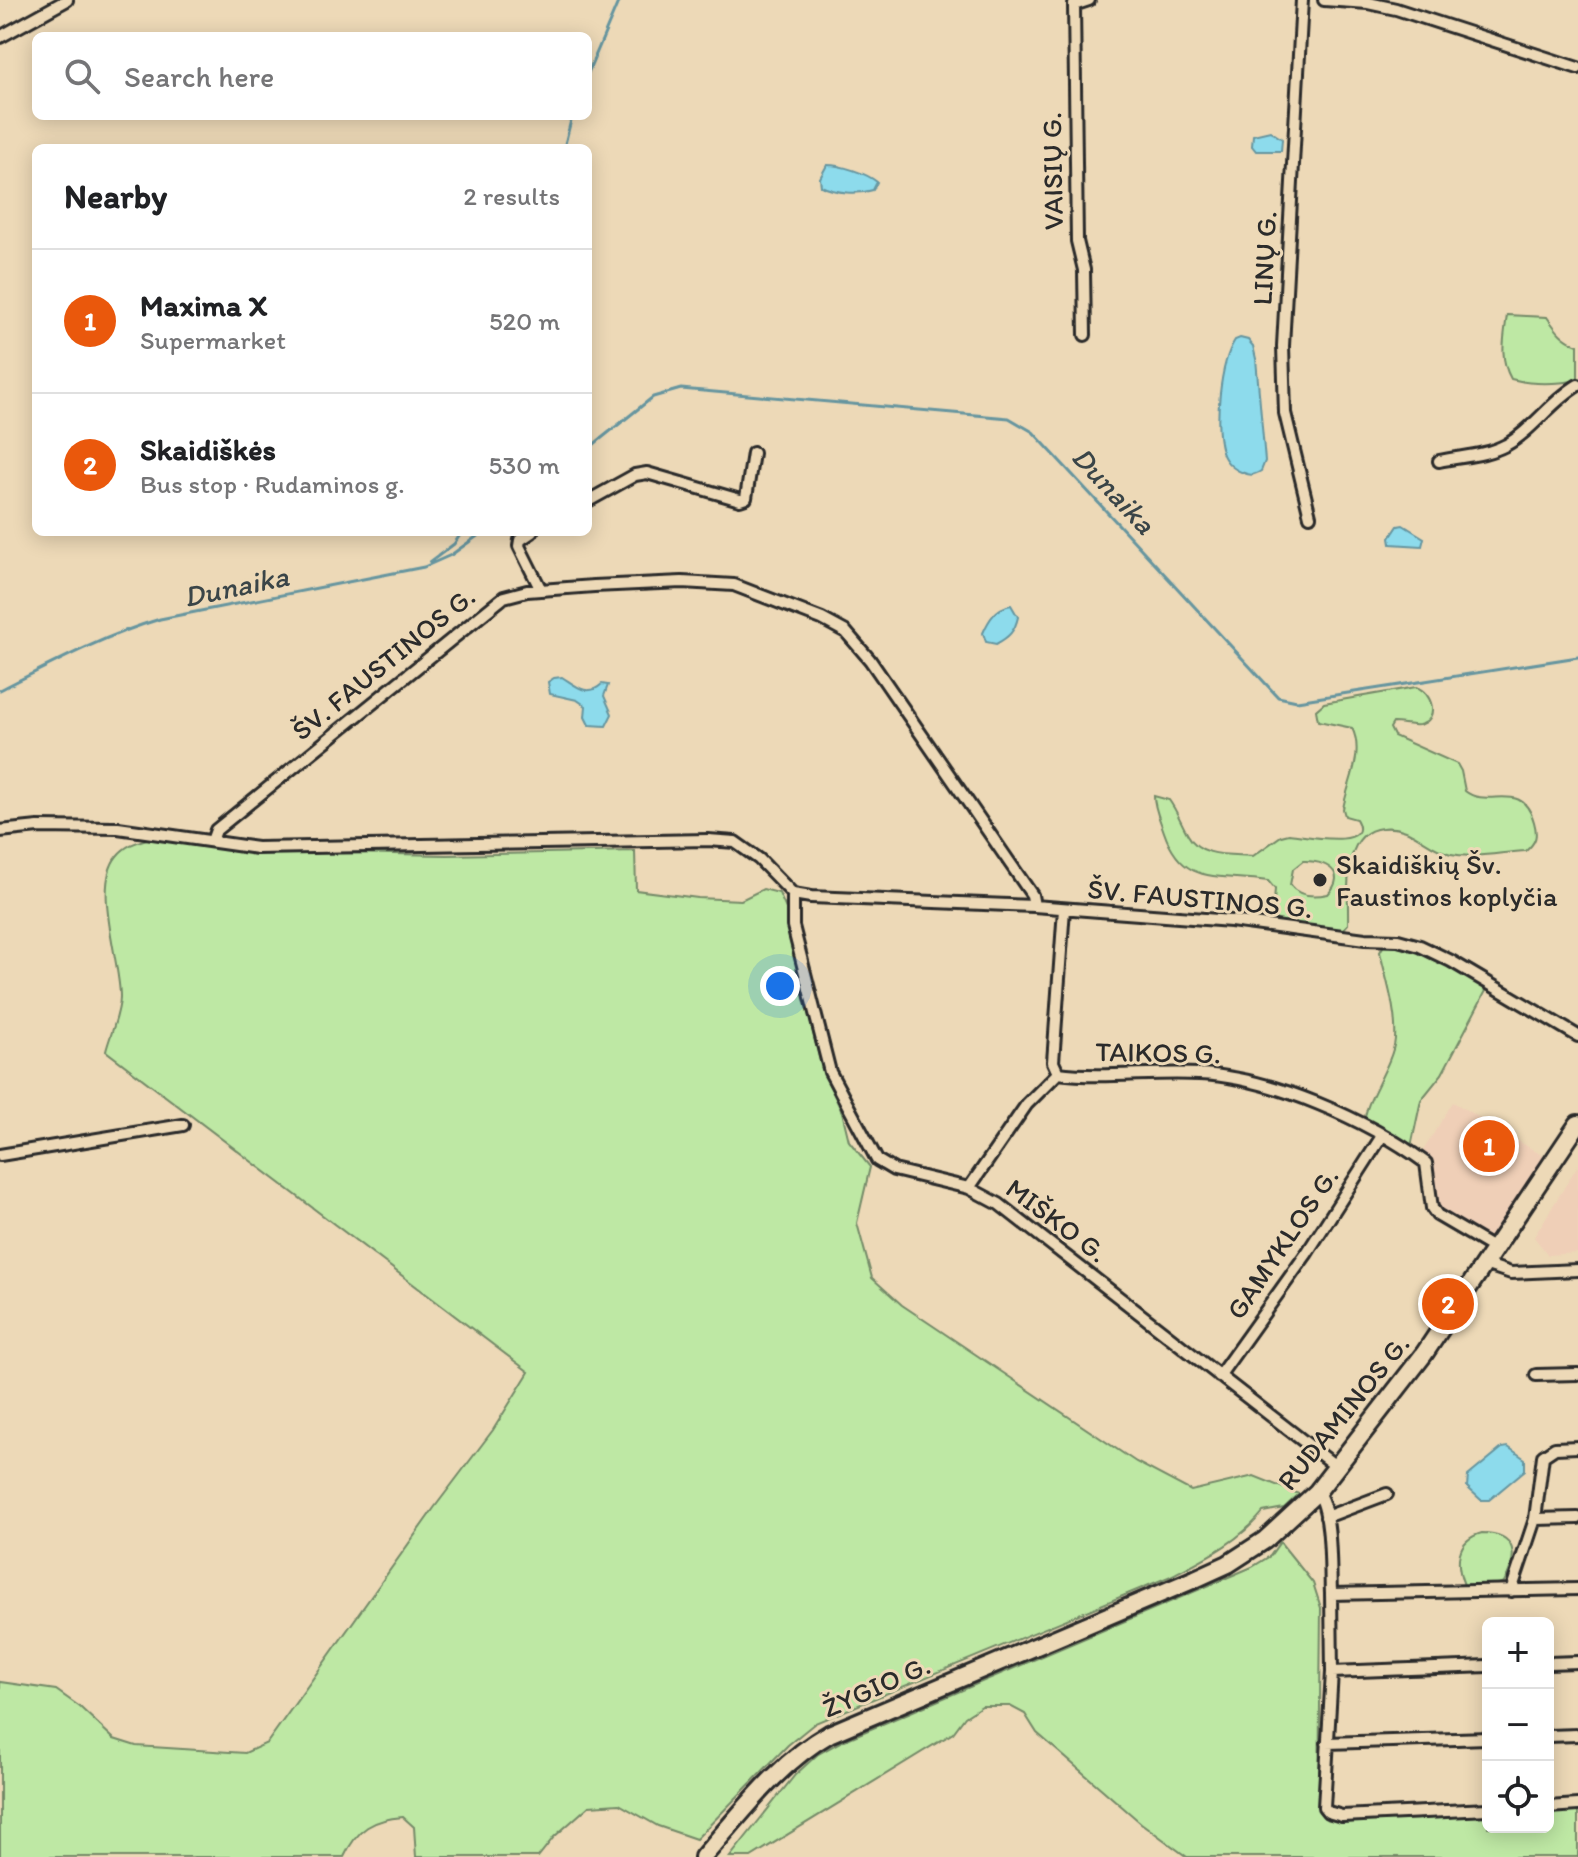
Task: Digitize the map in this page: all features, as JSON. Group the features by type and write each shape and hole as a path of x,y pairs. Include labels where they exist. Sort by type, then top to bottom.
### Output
{"main road":[{"name":"RUDAMINOS G.","path":"1108,1616 1240,1557 1279,1530 1317,1492 1401,1387 1578,1124"},
{"name":"ŽYGIO G.","path":"703,1857 780,1771 812,1743 1108,1616"}],"street":[{"path":"0,37 67,0"},
{"name":"VAISIŲ G.","path":"1085,335 1084,270 1077,241 1074,5 1089,0"},
{"name":"LINŲ G.","path":"1302,0 1283,346 1285,413 1310,516"},
{"path":"1324,0 1368,3 1396,9 1578,68"},
{"path":"1439,461 1488,452 1505,445 1519,436 1552,403 1578,385"},
{"path":"592,499 635,475 647,473 740,500 746,498 753,453"},
{"path":"526,536 520,540 519,546 541,590"},
{"name":"ŠV. FAUSTINOS G.","path":"212,841 216,830 491,606 516,593 682,582 734,585 822,619 846,632 870,660 1032,895 1034,906"},
{"path":"0,831 38,827 118,828 257,848 735,842 759,859 793,894"},
{"name":"ŠV. FAUSTINOS G.","path":"793,894 1034,906 1231,921 1365,939 1398,940 1420,946 1451,961 1578,1036"},
{"name":"MIŠKO G.","path":"793,894 793,926 830,1072 877,1160 894,1170 969,1188 999,1204 1338,1468"},
{"name":"TAIKOS G.","path":"1064,909 1053,1062 1058,1073 1226,1076 1256,1082 1298,1097 1382,1136 1426,1163 1432,1208 1437,1215 1495,1249"},
{"path":"969,1188 1027,1104 1058,1073"},
{"path":"0,1155 183,1125"},
{"name":"GAMYKLOS G.","path":"1219,1376 1307,1253 1382,1136"},
{"path":"1484,1264 1511,1273 1578,1270"},
{"path":"1536,1375 1578,1374"},
{"path":"1511,1591 1535,1519 1543,1456 1555,1448 1578,1447"},
{"path":"1317,1492 1322,1496 1326,1517 1331,1594 1332,1672 1323,1801 1328,1812 1342,1816 1482,1809"},
{"path":"1326,1517 1387,1494"},
{"path":"1535,1519 1578,1518"},
{"path":"1331,1594 1578,1589"},
{"path":"1554,1663 1578,1662"},
{"path":"1332,1672 1482,1666"},
{"path":"1554,1736 1578,1735"},
{"path":"1327,1743 1482,1738"},
{"path":"1554,1807 1578,1805"}],"shaded area":[{"path":"1453,1102 1545,1157 1490,1241 1437,1211 1421,1154"},
{"path":"1578,1165 1578,1253 1548,1255 1534,1237"}],"green space":[{"path":"1507,315 1547,317 1564,337 1578,345 1578,380 1544,383 1511,379 1504,356"},
{"path":"1416,687 1422,690 1432,706 1430,718 1419,725 1393,723 1390,728 1394,736 1457,764 1465,791 1474,796 1521,801 1529,809 1535,827 1532,845 1526,851 1460,855 1439,850 1400,829 1385,828 1369,832 1359,840 1353,852 1348,881 1348,924 1343,930 1278,922 1273,915 1275,889 1268,881 1205,874 1182,862 1172,850 1164,832 1154,796 1169,800 1193,842 1200,848 1217,853 1253,856 1281,836 1289,834 1334,839 1355,835 1359,829 1356,819 1345,816 1343,809 1356,758 1356,738 1352,728 1318,721 1316,710 1324,703","holes":["1303,861 1326,865 1335,874 1334,886 1328,894 1307,895 1290,885 1293,869"]},
{"path":"150,838 181,838 234,851 447,855 635,851 636,890 741,900 763,889 779,893 786,909 791,943 822,1069 842,1112 849,1141 870,1167 857,1223 872,1278 902,1305 1136,1462 1191,1491 1254,1476 1299,1494 1284,1508 1263,1512 1232,1541 1171,1576 815,1723 788,1745 696,1839 658,1826 619,1804 589,1806 554,1837 538,1857 416,1857 414,1827 403,1817 383,1820 367,1827 354,1839 344,1857 0,1857 0,1682 56,1690 80,1707 114,1739 136,1746 245,1753 267,1743 493,1430 529,1372 106,1051 120,1004 107,904 110,869 124,849"},
{"path":"1384,945 1425,955 1488,987 1442,1074 1421,1100 1411,1147 1365,1122 1395,1039 1393,1006 1380,952"},
{"path":"1482,1533 1503,1537 1508,1542 1513,1556 1509,1573 1504,1582 1493,1586 1464,1585 1459,1569 1460,1553 1467,1541"},
{"path":"1280,1542 1313,1583 1321,1608 1319,1804 1326,1817 1339,1821 1482,1814 1482,1833 1554,1833 1554,1812 1578,1810 1578,1857 1187,1857 1141,1823 1037,1733 1025,1714 1010,1706 982,1706 965,1717 953,1733 751,1857 730,1857 795,1775 818,1754 1252,1567 1270,1556"}],"water":[{"path":"1270,131 1282,139 1281,151 1256,151 1252,146 1253,135"},
{"path":"827,165 853,170 877,182 873,190 860,192 821,186 820,178"},
{"path":"1235,340 1248,340 1253,346 1256,359 1265,461 1261,471 1252,475 1230,465 1223,456 1220,440 1222,378 1230,350"},
{"path":"1403,525 1424,538 1422,546 1391,544 1390,538 1398,526"},
{"path":"1011,605 1018,617 1013,630 996,644 986,642 983,633 991,619 997,611"},
{"path":"562,677 586,690 608,685 604,696 612,714 606,726 589,725 585,717 586,706 577,700 550,694 548,682"},
{"path":"1508,1447 1525,1459 1525,1470 1489,1500 1481,1500 1467,1487 1468,1476 1502,1448"}],"waterway":[{"path":"592,64 619,0"},
{"path":"565,144 571,120"},
{"name":"Dunaika","path":"592,446 653,397 681,389 1009,418 1033,432 1278,697 1297,701 1578,657"},
{"path":"430,562 454,544 459,536"},
{"name":"Dunaika","path":"0,690 118,633 160,619 424,567 451,555 477,536"}],"place":[{"name":"Skaidiškių Šv. Faustinos koplyčia","path":"1320,880"},
{"name":"Maxima X","path":"1489,1146"},
{"name":"Skaidiškės","path":"1448,1304"}]}
